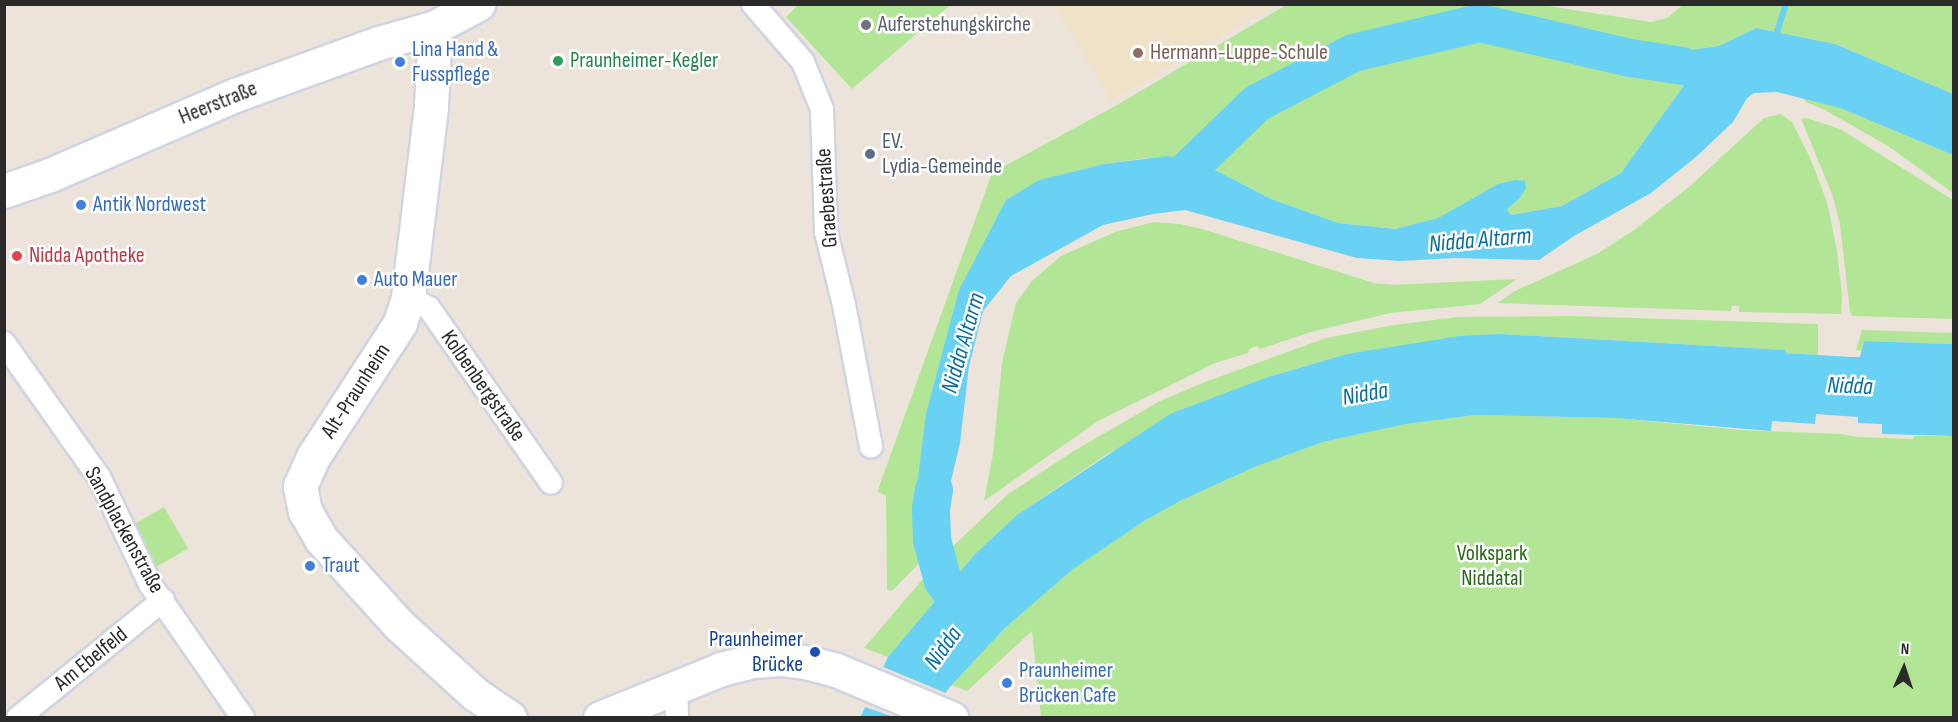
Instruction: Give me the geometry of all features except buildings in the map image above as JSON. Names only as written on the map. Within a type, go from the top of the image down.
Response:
[{"type":"main road","points":[[435,27],[478,4]]},
{"type":"main road","name":"Heerstraße","points":[[4,190],[50,175],[235,95],[379,43],[435,27]]},
{"type":"main road","name":"Alt-Praunheim","points":[[435,27],[431,107],[408,298],[400,323],[313,457],[300,486],[305,511],[321,539],[399,625],[475,694],[510,717]]},
{"type":"main road","points":[[600,717],[676,702],[736,664],[772,660],[810,663],[855,678],[951,717]]},
{"type":"street","name":"Graebestraße","points":[[753,4],[803,62],[822,110],[826,232],[844,305],[871,446]]},
{"type":"street","name":"Kolbenbergstraße","points":[[408,298],[429,308],[551,483]]},
{"type":"street","name":"Sandplackenstraße","points":[[4,343],[99,477],[150,584],[243,717]]},
{"type":"street","name":"Am Ebelfeld","points":[[18,717],[163,600]]},
{"type":"shaded area","name":"Hermann-Luppe-Schule","points":[[1054,5],[1275,5],[1111,101]]},
{"type":"green space","points":[[799,4],[950,5],[852,89],[786,17]]},
{"type":"green space","points":[[1286,5],[1542,5],[1651,22],[1667,18],[1683,5],[1953,5],[1953,94],[1835,44],[1756,28],[1719,46],[1632,58],[1685,84],[1621,173],[1562,206],[1511,215],[1507,209],[1519,199],[1498,184],[1438,218],[1395,229],[1338,223],[1271,199],[1217,171],[1147,158],[1104,164],[1039,180],[1006,200],[917,486],[918,539],[937,545],[895,588],[891,591],[887,590],[886,496],[878,492],[879,487],[992,173],[1117,105]]},
{"type":"green space","points":[[1802,97],[1840,108],[1953,155],[1953,193],[1888,146],[1825,110],[1806,102]]},
{"type":"green space","points":[[1781,114],[1792,122],[1811,160],[1827,202],[1837,251],[1842,294],[1841,314],[1739,312],[1739,306],[1732,306],[1731,311],[1498,303],[1513,292],[1597,254],[1634,230],[1689,187],[1764,118]]},
{"type":"green space","points":[[1807,118],[1840,129],[1953,200],[1953,319],[1853,316],[1850,312],[1840,224],[1832,194],[1801,119]]},
{"type":"green space","points":[[1154,222],[1202,229],[1374,283],[1393,285],[1517,279],[1480,304],[1390,313],[1311,332],[1260,349],[1257,346],[1249,349],[1248,353],[1215,363],[1098,421],[984,501],[993,454],[1002,363],[1016,303],[1032,281],[1061,256],[1115,232]]},
{"type":"green space","points":[[1573,316],[1818,324],[1818,355],[1786,353],[1785,350],[1500,334],[1347,354],[1268,377],[1107,454],[1017,515],[975,554],[954,579],[950,549],[1007,495],[1072,452],[1160,401],[1326,338],[1394,325],[1457,317]]},
{"type":"green space","points":[[1862,330],[1953,333],[1953,344],[1864,341],[1861,351],[1856,350]]},
{"type":"green space","name":"Volkspark Niddatal","points":[[1475,415],[1616,418],[1741,430],[1840,434],[1858,437],[1913,439],[1914,436],[1953,436],[1953,717],[1041,717],[1032,631],[967,691],[952,685],[1004,629],[1072,570],[1144,521],[1182,500],[1257,466],[1323,442],[1406,424]]},
{"type":"green space","points":[[164,507],[188,549],[152,569],[128,528]]},
{"type":"green space","points":[[934,566],[943,594],[888,657],[864,648]]},
{"type":"water","points":[[1756,28],[1835,44],[1953,94],[1953,155],[1840,108],[1777,92],[1754,93],[1747,98],[1733,122],[1697,156],[1651,193],[1574,236],[1539,260],[1454,258],[1400,261],[1357,258],[1185,210],[1153,214],[1103,225],[1011,276],[983,311],[969,366],[960,443],[946,502],[932,540],[918,537],[917,486],[926,414],[959,290],[1006,200],[1039,180],[1104,164],[1168,156],[1217,171],[1271,199],[1338,223],[1395,229],[1438,218],[1498,184],[1515,180],[1525,181],[1526,188],[1519,199],[1507,209],[1511,215],[1562,206],[1621,173],[1685,84],[1631,58],[1719,46]]},
{"type":"water","name":"Nidda","points":[[1500,334],[1785,350],[1786,353],[1851,357],[1860,357],[1864,341],[1953,344],[1953,436],[1882,434],[1882,424],[1858,423],[1858,417],[1816,414],[1815,424],[1772,421],[1771,431],[1616,418],[1475,415],[1406,424],[1323,442],[1257,466],[1182,500],[1144,521],[1072,570],[1004,629],[949,688],[928,717],[860,718],[888,657],[975,554],[1017,515],[1170,414],[1268,377],[1347,354],[1460,336]]},
{"type":"pier","name":"Praunheimer Brücke","points":[[881,666],[948,694],[931,718],[894,717],[862,706]]},
{"type":"waterway","points":[[1775,38],[1786,4]]},
{"type":"waterway","name":"Nidda Altarm","points":[[1152,191],[1169,188],[1257,103],[1353,53],[1480,23],[1631,58],[1682,66]]},
{"type":"waterway","name":"Nidda Altarm","points":[[934,490],[931,510],[932,540],[943,581],[968,614]]},
{"type":"place","name":"Auferstehungskirche","points":[[866,25]]},
{"type":"place","name":"Hermann-Luppe-Schule","points":[[1138,53]]},
{"type":"place","name":"Praunheimer-Kegler","points":[[558,61]]},
{"type":"place","name":"Lina Hand & Fusspflege","points":[[400,62]]},
{"type":"place","name":"EV. Lydia-Gemeinde","points":[[870,154]]},
{"type":"place","name":"Antik Nordwest","points":[[81,205]]},
{"type":"place","name":"Nidda Apotheke","points":[[17,256]]},
{"type":"place","name":"Auto Mauer","points":[[362,280]]},
{"type":"place","name":"Traut","points":[[310,566]]},
{"type":"place","name":"Praunheimer Brücke","points":[[815,652]]},
{"type":"place","name":"Praunheimer Brücken Cafe","points":[[1007,683]]}]
